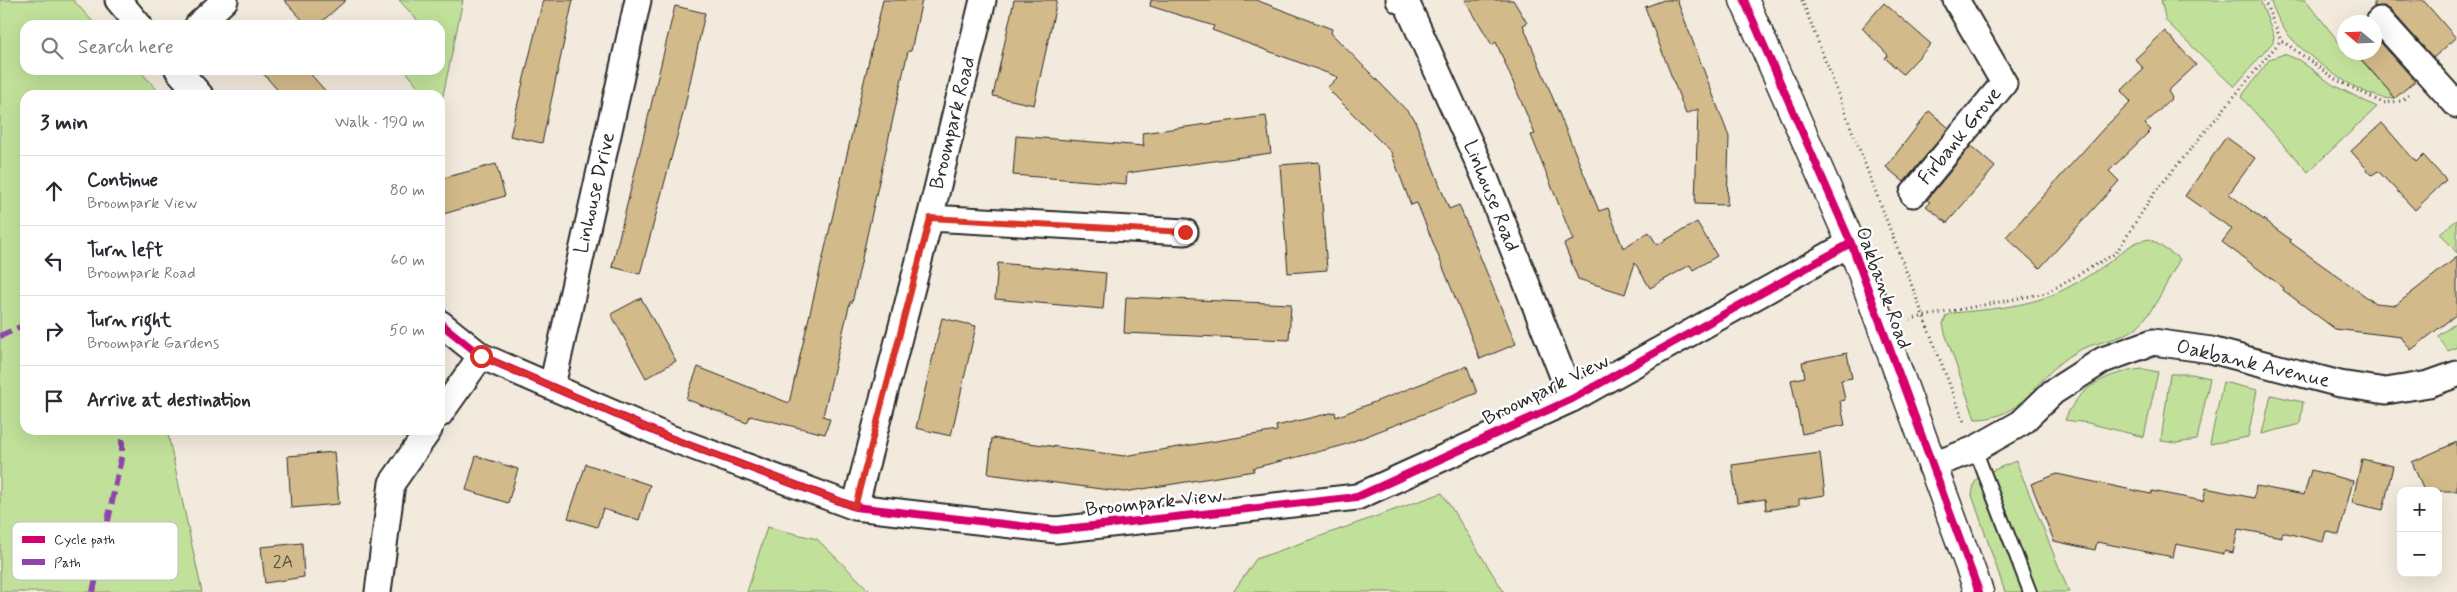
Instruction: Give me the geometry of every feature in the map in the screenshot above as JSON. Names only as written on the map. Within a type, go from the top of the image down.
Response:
[{"type":"street","points":[[118,0],[135,20]]},
{"type":"street","points":[[203,20],[225,0]]},
{"type":"street","name":"Linhouse Drive","points":[[552,386],[638,0]]},
{"type":"street","name":"Broompark Road","points":[[855,507],[930,218],[983,0]]},
{"type":"street","name":"Linhouse Road","points":[[1399,0],[1407,4],[1484,175],[1572,399]]},
{"type":"street","name":"Oakbank Road","points":[[1744,0],[1851,243],[1931,466],[1979,592]]},
{"type":"street","name":"Firbank Grove","points":[[1913,194],[2004,83],[1956,0]]},
{"type":"street","points":[[2382,22],[2457,105]]},
{"type":"street","points":[[182,75],[196,90]]},
{"type":"street","points":[[930,218],[1185,232]]},
{"type":"street","name":"Broompark View","points":[[445,327],[481,356],[670,438],[855,507],[1056,530],[1357,497],[1572,399],[1851,243]]},
{"type":"street","name":"Oakbank Avenue","points":[[1931,466],[1975,449],[2021,423],[2053,392],[2103,360],[2153,342],[2211,350],[2340,384],[2386,390],[2430,384],[2457,374]]},
{"type":"street","points":[[445,407],[481,356]]},
{"type":"street","points":[[378,592],[392,483],[426,435]]},
{"type":"lane","points":[[1975,449],[2030,592]]},
{"type":"path","points":[[1802,0],[1975,449]]},
{"type":"path","points":[[2264,0],[2281,40],[2335,79],[2383,104],[2401,102],[2431,76]]},
{"type":"path","points":[[1880,324],[2046,294],[2116,253],[2155,192],[2281,40]]},
{"type":"green space","points":[[0,0],[73,0],[91,20],[20,20],[20,75],[144,75],[157,90],[20,90],[20,435],[168,435],[202,592],[0,592]]},
{"type":"green space","points":[[399,0],[463,0],[444,90],[421,90],[409,75],[445,75],[445,20],[417,20]]},
{"type":"green space","points":[[2161,0],[2260,0],[2274,36],[2273,42],[2234,87],[2166,21]]},
{"type":"green space","points":[[2270,0],[2306,0],[2337,40],[2337,60],[2361,60],[2395,98],[2384,98],[2370,94],[2326,68],[2293,40],[2280,21]]},
{"type":"green space","points":[[2284,54],[2299,60],[2333,85],[2377,107],[2308,172],[2241,97],[2270,59]]},
{"type":"green space","points":[[2457,220],[2457,253],[2440,233]]},
{"type":"green space","points":[[2150,239],[2180,259],[2156,303],[2144,320],[2137,327],[2122,336],[2089,346],[2074,353],[2050,372],[2018,404],[2006,412],[1992,417],[1975,419],[1945,333],[1943,324],[1946,316],[1953,313],[2010,306],[2052,295],[2108,263],[2132,245]]},
{"type":"green space","points":[[2457,322],[2457,347],[2448,351],[2438,336]]},
{"type":"green space","points":[[2143,369],[2158,372],[2144,437],[2088,423],[2065,420],[2070,408],[2077,399],[2096,383],[2118,374]]},
{"type":"green space","points":[[2170,374],[2192,374],[2210,378],[2197,440],[2176,443],[2161,441]]},
{"type":"green space","points":[[2223,382],[2257,390],[2248,437],[2210,444]]},
{"type":"green space","points":[[2271,395],[2303,402],[2300,424],[2262,434]]},
{"type":"green space","points":[[2016,461],[2069,592],[2005,592],[1972,495],[1974,484],[1979,476]]},
{"type":"green space","points":[[1442,493],[1504,592],[1233,592],[1256,559]]},
{"type":"green space","points":[[767,527],[817,539],[871,592],[747,592]]},
{"type":"building","points":[[284,0],[346,0],[324,20],[302,20]]},
{"type":"building","points":[[543,0],[573,0],[542,143],[510,136]]},
{"type":"building","points":[[883,0],[922,0],[911,51],[908,51],[852,303],[850,302],[823,416],[830,419],[825,434],[750,416],[747,423],[686,399],[698,367],[789,403]]},
{"type":"building","points":[[1014,0],[1057,0],[1034,105],[993,96]]},
{"type":"building","points":[[1151,0],[1256,0],[1332,29],[1331,33],[1414,118],[1449,209],[1459,205],[1516,344],[1480,359],[1417,203],[1411,205],[1391,152],[1327,88],[1338,77],[1212,30],[1214,26],[1150,6]]},
{"type":"building","points":[[1465,0],[1513,0],[1527,23],[1523,25],[1599,211],[1608,208],[1623,248],[1649,232],[1657,245],[1697,222],[1717,256],[1693,270],[1690,265],[1650,288],[1635,263],[1625,294],[1578,279],[1564,244],[1573,240],[1531,135],[1535,134],[1496,42],[1492,45]]},
{"type":"building","points":[[1664,0],[1677,0],[1729,137],[1727,205],[1695,204],[1698,109],[1686,114],[1645,7]]},
{"type":"building","points":[[2374,0],[2423,0],[2456,38],[2433,58],[2391,10],[2384,6],[2374,7]]},
{"type":"building","points":[[1884,3],[1931,44],[1903,74],[1885,58],[1888,55],[1862,28]]},
{"type":"building","points":[[675,6],[705,13],[684,110],[640,274],[612,267]]},
{"type":"building","points":[[2165,31],[2196,65],[2168,91],[2172,98],[2145,124],[2151,130],[2109,171],[2119,181],[2040,268],[2006,237],[2104,128],[2131,102],[2121,91],[2144,69],[2135,59]]},
{"type":"building","points":[[2382,44],[2415,81],[2395,98],[2362,60],[2382,60]]},
{"type":"building","points":[[264,75],[311,75],[325,90],[278,90]]},
{"type":"building","points":[[1929,111],[1949,128],[1904,182],[1886,167]]},
{"type":"building","points":[[1266,116],[1271,153],[1127,173],[1126,184],[1013,175],[1016,136],[1144,146],[1142,133]]},
{"type":"building","points":[[2382,123],[2416,162],[2423,155],[2446,180],[2415,210],[2378,171],[2372,175],[2351,151]]},
{"type":"building","points":[[2226,137],[2255,158],[2229,194],[2291,240],[2290,242],[2375,303],[2396,305],[2457,257],[2457,314],[2411,350],[2401,337],[2335,329],[2283,290],[2284,288],[2222,242],[2232,229],[2185,196]]},
{"type":"building","points":[[1971,146],[1995,167],[1947,223],[1926,206],[1930,202],[1927,200]]},
{"type":"building","points":[[1319,162],[1327,270],[1288,273],[1280,165]]},
{"type":"building","points":[[496,164],[505,196],[445,214],[445,178]]},
{"type":"building","points":[[998,263],[1106,273],[1103,309],[995,299]]},
{"type":"building","points":[[1126,297],[1291,304],[1289,340],[1124,333]]},
{"type":"building","points":[[641,298],[676,361],[646,378],[611,314]]},
{"type":"building","points":[[942,318],[976,326],[951,436],[916,428]]},
{"type":"building","points":[[1847,353],[1852,378],[1841,380],[1845,400],[1840,401],[1845,425],[1802,434],[1791,380],[1805,377],[1802,362]]},
{"type":"building","points":[[1467,366],[1477,393],[1341,446],[1253,468],[1254,471],[1124,492],[988,474],[992,438],[1124,456],[1277,431],[1276,426],[1335,412],[1336,417]]},
{"type":"building","points":[[2457,442],[2457,491],[2442,491],[2442,487],[2422,487],[2412,462]]},
{"type":"building","points":[[334,452],[339,504],[291,508],[288,456]]},
{"type":"building","points":[[1820,453],[1825,495],[1799,499],[1799,505],[1766,510],[1765,499],[1737,503],[1732,465]]},
{"type":"building","points":[[476,456],[518,469],[508,503],[466,490]]},
{"type":"building","points":[[2362,459],[2393,466],[2383,510],[2352,503]]},
{"type":"building","points":[[586,464],[650,485],[639,520],[603,509],[597,527],[568,518]]},
{"type":"building","points":[[2311,470],[2353,481],[2339,535],[2326,531],[2323,542],[2282,532],[2282,537],[2238,529],[2233,553],[2225,551],[2224,554],[2176,544],[2173,557],[2097,542],[2095,550],[2054,541],[2031,484],[2057,474],[2151,494],[2152,491],[2203,501],[2206,488],[2254,498],[2256,486],[2304,495]]},
{"type":"building","points":[[302,543],[304,577],[265,583],[261,547]]},
{"type":"marked path","points":[[0,336],[20,327]]},
{"type":"marked path","points":[[108,522],[122,454],[122,435]]},
{"type":"marked path","points":[[93,592],[96,580]]},
{"type":"cycle path","points":[[1744,0],[1851,243],[1979,592]]},
{"type":"cycle path","points":[[445,327],[481,356],[670,438],[855,507],[1056,530],[1357,497],[1572,399],[1851,243]]},
{"type":"route","points":[[481,356],[670,438],[855,507],[930,218],[1185,232]]}]
